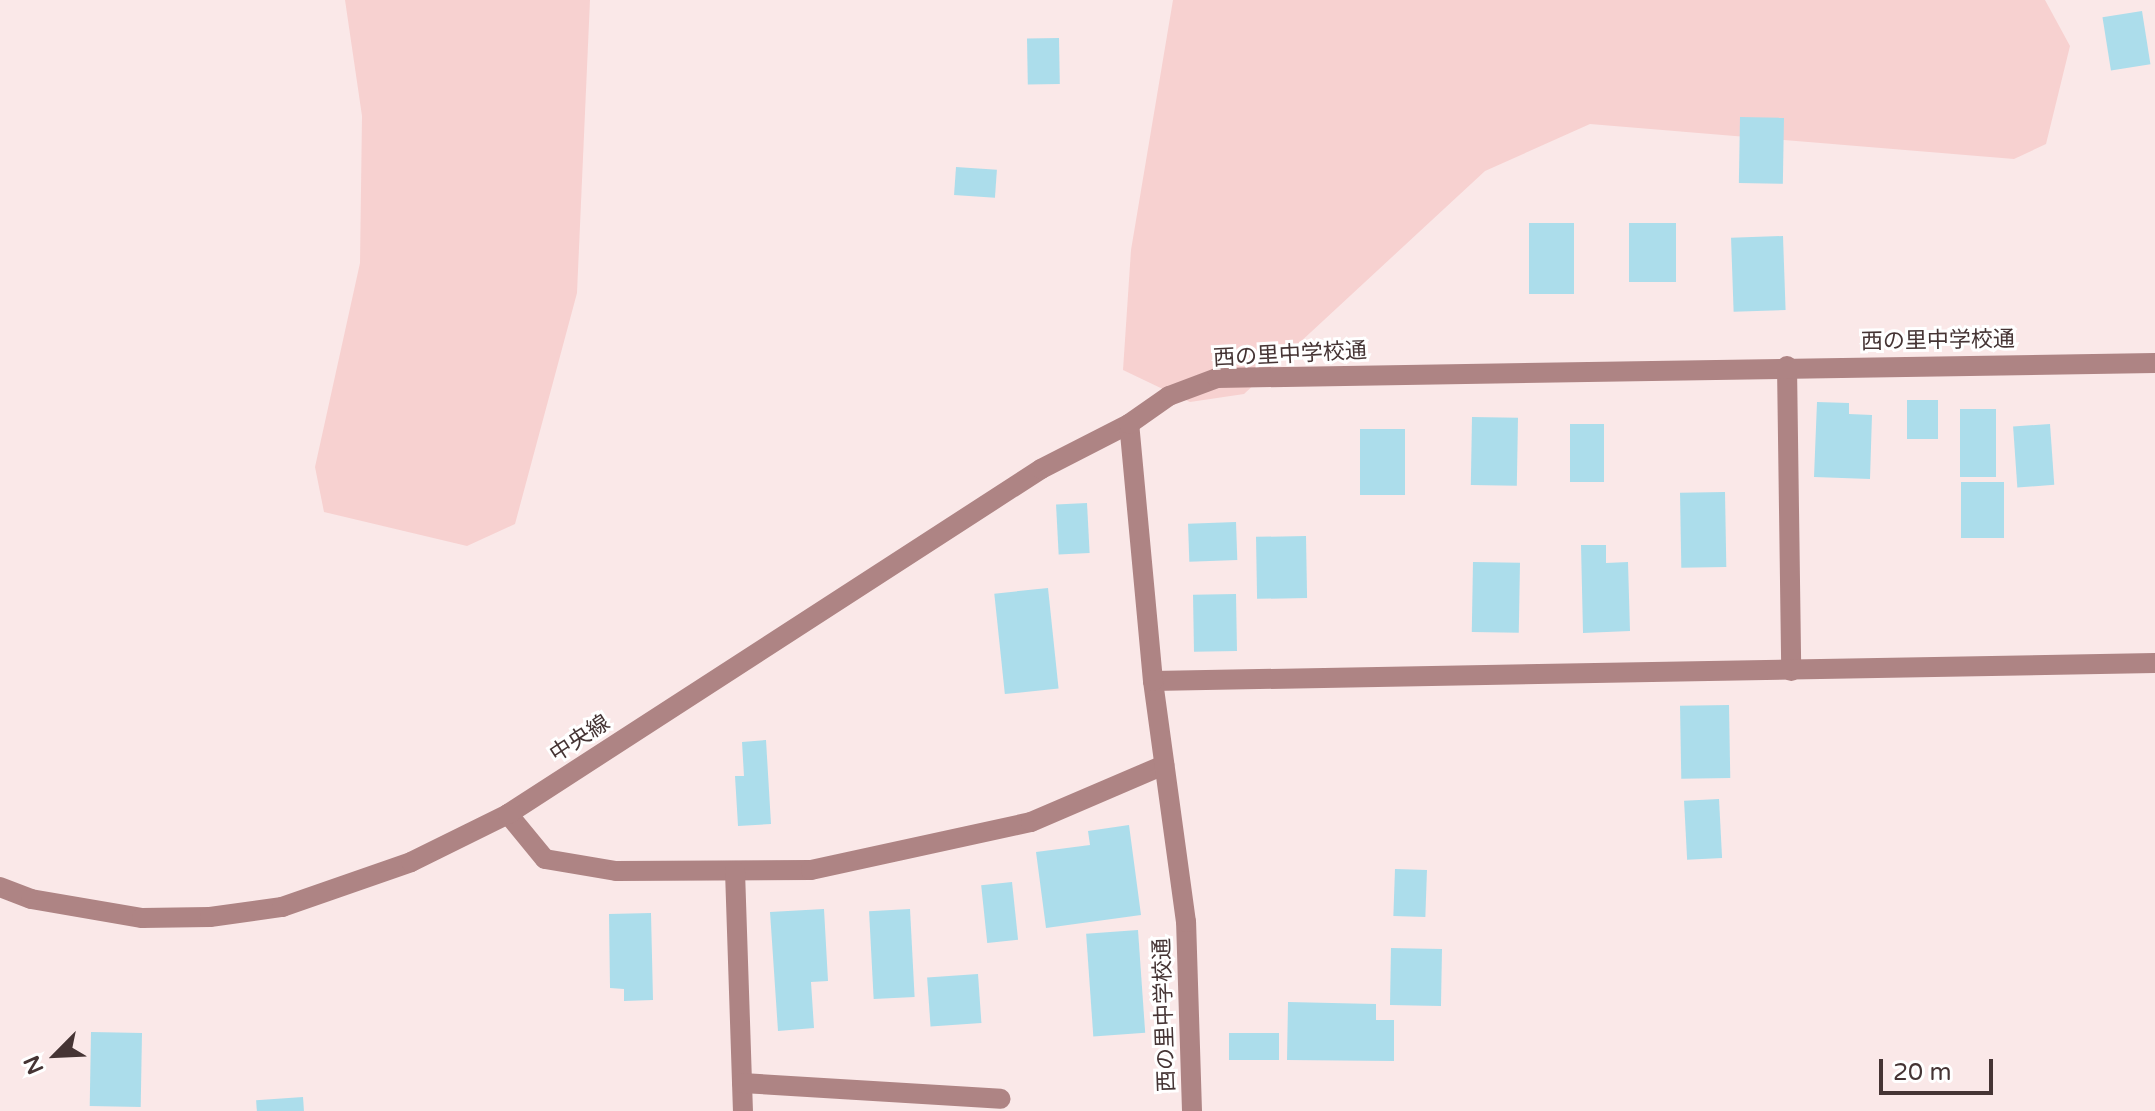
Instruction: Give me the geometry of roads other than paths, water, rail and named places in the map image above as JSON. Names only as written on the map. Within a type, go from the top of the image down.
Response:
[{"type":"street","name":"西の里中学校通","points":[[1192,1111],[1186,922],[1153,681],[1129,424],[1169,396],[1217,378],[1787,366],[2155,363]]},
{"type":"street","points":[[1787,366],[1791,671]]},
{"type":"street","name":"中央線","points":[[0,887],[31,899],[142,918],[210,917],[282,907],[411,862],[508,814],[1041,469],[1129,424]]},
{"type":"street","points":[[1153,681],[2155,663]]},
{"type":"street","points":[[508,814],[545,859],[616,871],[811,870],[1031,822],[1164,765]]},
{"type":"street","points":[[735,871],[743,1111]]},
{"type":"street","points":[[742,1083],[1001,1099]]}]
